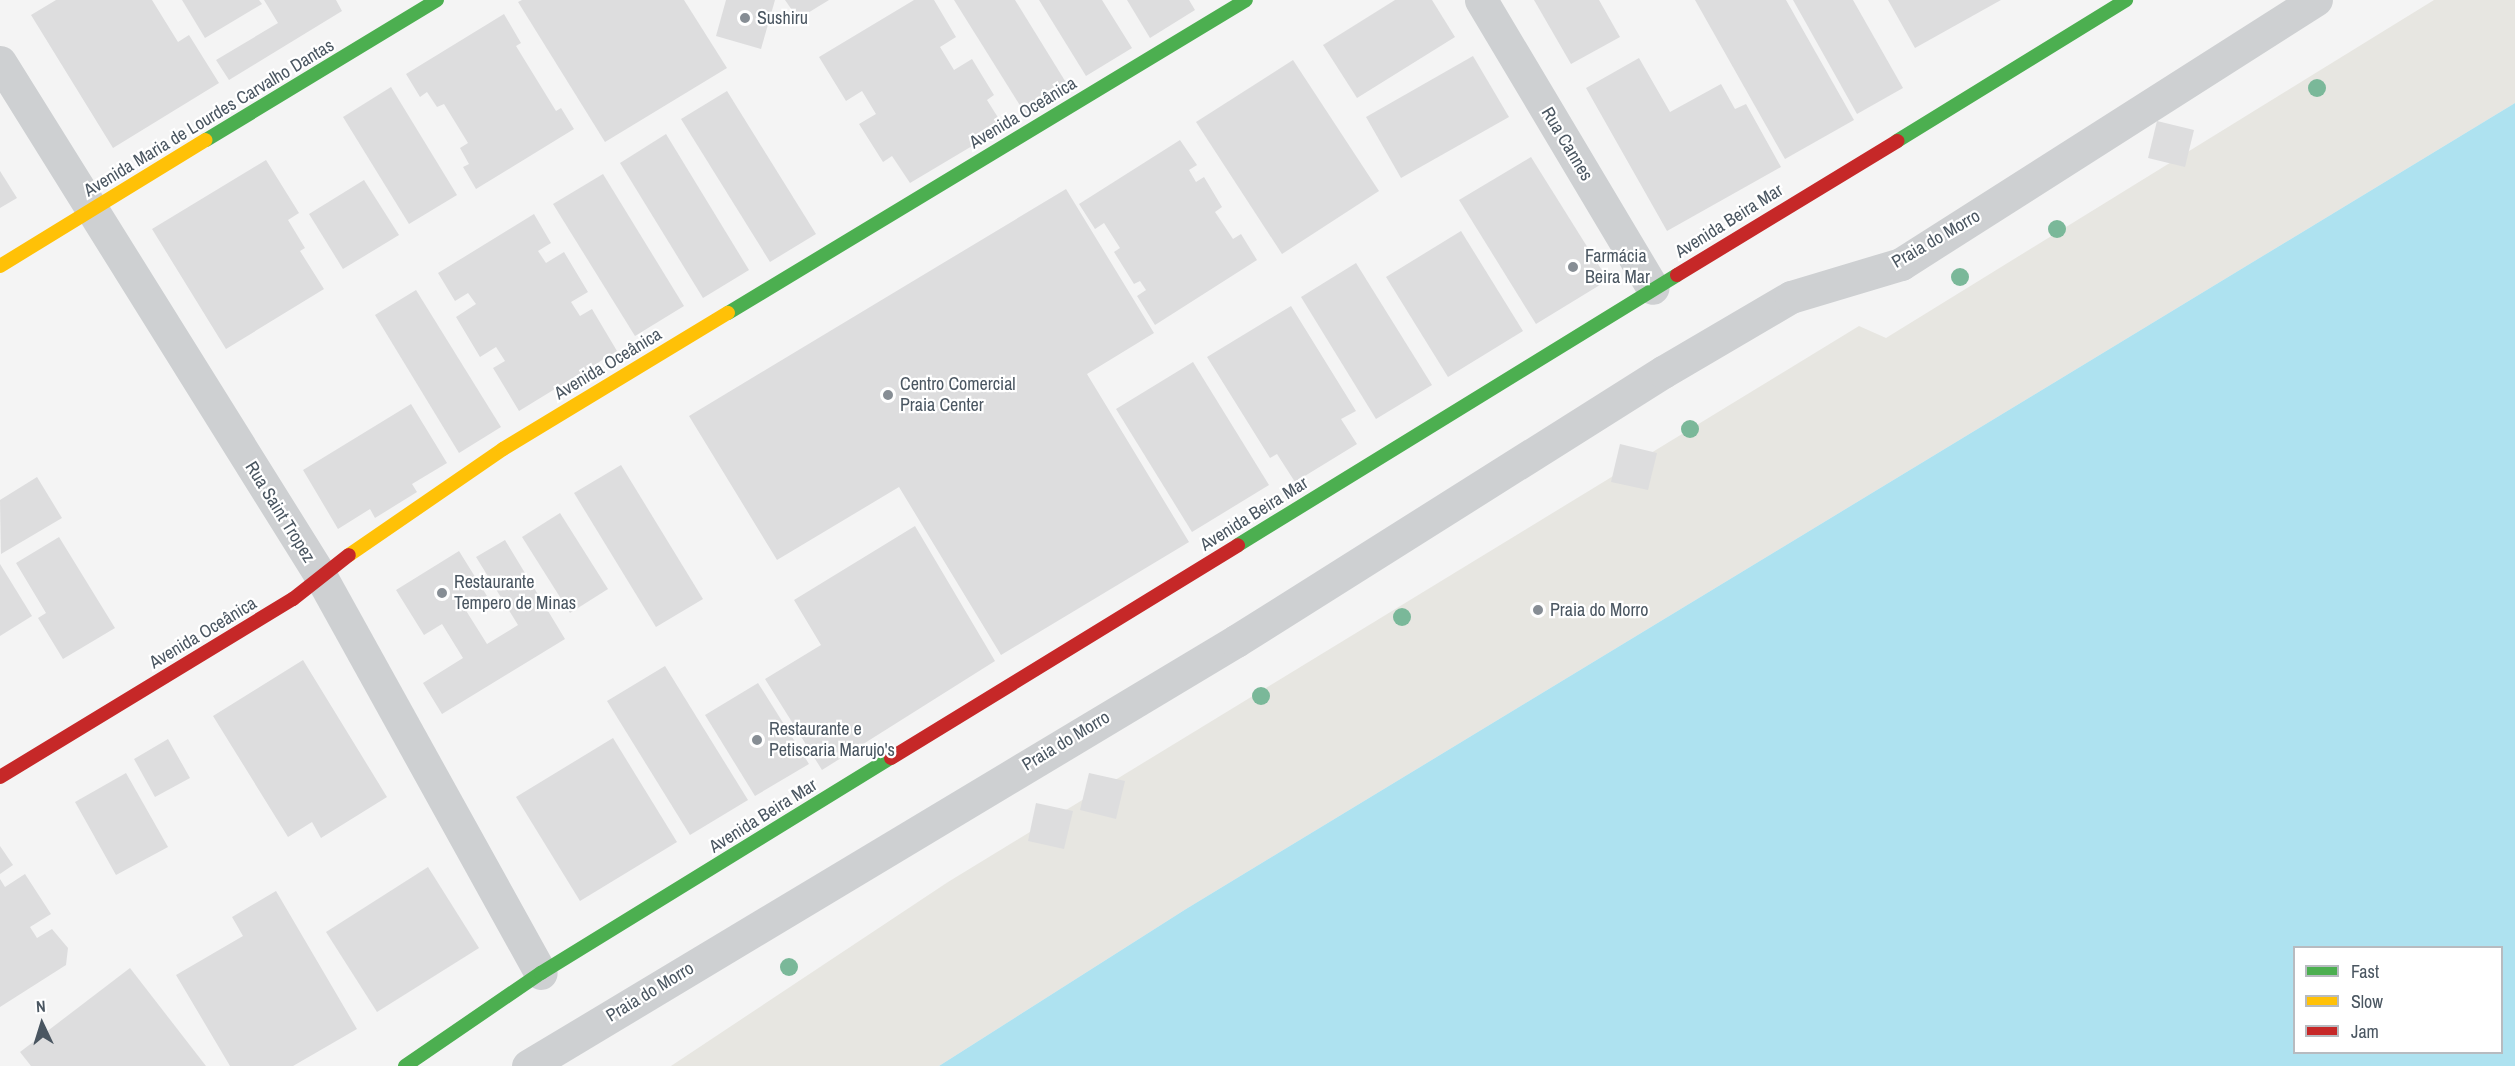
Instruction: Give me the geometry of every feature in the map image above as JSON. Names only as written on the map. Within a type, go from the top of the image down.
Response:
[{"type":"street","name":"Avenida Maria de Lourdes Carvalho Dantas","points":[[0,266],[437,0]]},
{"type":"street","name":"Avenida Oceânica","points":[[0,777],[292,599],[320,575],[503,449],[1246,0]]},
{"type":"street","name":"Rua Cannes","points":[[1481,0],[1653,288]]},
{"type":"street","name":"Avenida Beira Mar","points":[[405,1066],[541,973],[1653,288],[2126,0]]},
{"type":"street","name":"Praia do Morro","points":[[528,1066],[1236,641],[1663,372],[1791,297],[1901,264],[2316,0]]},
{"type":"street","name":"Rua Saint Tropez","points":[[0,62],[320,575],[541,973]]},
{"type":"sand","name":"Praia do Morro","points":[[2434,0],[2515,0],[2515,103],[1186,909],[939,1066],[671,1066],[948,882],[1859,326],[1886,338]]},
{"type":"water","points":[[2515,103],[2515,1066],[939,1066],[1186,909]]},
{"type":"building","points":[[56,0],[152,0],[178,42],[189,35],[219,83],[113,148],[31,15]]},
{"type":"building","points":[[182,0],[259,0],[262,4],[205,38]]},
{"type":"building","points":[[264,0],[336,0],[342,11],[229,80],[216,60],[278,23]]},
{"type":"building","points":[[522,0],[684,0],[727,68],[605,142],[518,2]]},
{"type":"building","name":"Sushiru","points":[[726,0],[775,0],[761,49],[716,36]]},
{"type":"building","points":[[785,0],[829,0],[798,19]]},
{"type":"building","points":[[914,0],[934,0],[956,37],[940,47],[954,70],[972,59],[994,95],[987,100],[1004,127],[910,183],[892,156],[883,162],[859,124],[876,114],[862,91],[846,101],[819,57]]},
{"type":"building","points":[[954,0],[1015,0],[1070,89],[1026,115]]},
{"type":"building","points":[[1039,0],[1102,0],[1132,48],[1086,76]]},
{"type":"building","points":[[1127,0],[1189,0],[1195,10],[1150,38]]},
{"type":"building","points":[[1395,0],[1432,0],[1455,37],[1357,98],[1323,45]]},
{"type":"building","points":[[1534,0],[1599,0],[1620,37],[1571,64]]},
{"type":"building","points":[[1695,0],[1786,0],[1854,120],[1785,159]]},
{"type":"building","points":[[1793,0],[1853,0],[1903,88],[1857,114]]},
{"type":"building","points":[[1888,0],[2001,0],[1915,48]]},
{"type":"building","points":[[504,14],[521,43],[516,46],[556,111],[561,108],[574,129],[476,189],[463,167],[469,164],[460,148],[468,143],[444,104],[437,107],[427,92],[420,97],[406,74]]},
{"type":"building","points":[[1473,56],[1509,117],[1401,178],[1366,117]]},
{"type":"building","points":[[1639,58],[1670,112],[1721,84],[1735,109],[1746,104],[1781,167],[1667,231],[1586,88]]},
{"type":"building","points":[[1293,60],[1379,191],[1282,254],[1196,122]]},
{"type":"building","points":[[391,87],[457,195],[409,224],[343,117]]},
{"type":"building","points":[[727,91],[816,234],[770,262],[681,119]]},
{"type":"building","points":[[2157,121],[2194,130],[2185,167],[2148,158]]},
{"type":"building","points":[[666,134],[749,270],[703,298],[620,163]]},
{"type":"building","points":[[1180,140],[1197,165],[1189,170],[1196,182],[1204,177],[1222,207],[1215,212],[1233,239],[1241,234],[1257,260],[1155,325],[1137,296],[1146,290],[1140,281],[1134,284],[1114,252],[1120,248],[1104,223],[1095,229],[1079,204]]},
{"type":"building","points":[[1531,157],[1608,280],[1536,324],[1459,200]]},
{"type":"building","points":[[266,160],[299,213],[288,220],[305,248],[300,251],[324,289],[226,349],[152,229]]},
{"type":"building","points":[[0,171],[17,198],[0,208]]},
{"type":"building","points":[[603,174],[684,306],[635,336],[553,204]]},
{"type":"building","points":[[364,180],[399,235],[343,269],[309,214]]},
{"type":"building","name":"Centro Comercial Praia Center","points":[[1066,189],[1154,333],[1087,374],[1189,542],[1001,655],[899,487],[777,560],[689,416]]},
{"type":"building","points":[[534,214],[551,243],[538,251],[546,263],[564,252],[588,292],[571,302],[580,316],[592,309],[617,351],[519,411],[493,368],[505,361],[496,347],[480,357],[456,317],[476,304],[468,293],[455,301],[438,273]]},
{"type":"building","points":[[1461,231],[1523,331],[1448,377],[1386,277]]},
{"type":"building","points":[[1356,263],[1432,385],[1376,419],[1301,297]]},
{"type":"building","points":[[416,290],[501,427],[459,453],[375,315]]},
{"type":"building","points":[[1291,306],[1356,411],[1341,419],[1357,444],[1295,482],[1277,454],[1270,458],[1207,357]]},
{"type":"building","points":[[1193,362],[1269,485],[1192,532],[1116,409]]},
{"type":"building","points":[[411,404],[447,463],[412,484],[417,492],[375,518],[370,509],[338,529],[303,470]]},
{"type":"building","points":[[1620,444],[1657,453],[1648,490],[1611,482]]},
{"type":"building","points":[[621,465],[703,599],[656,627],[574,493]]},
{"type":"building","points":[[37,477],[62,518],[1,554],[0,500]]},
{"type":"building","points":[[560,513],[608,589],[570,613],[522,537]]},
{"type":"building","points":[[915,526],[995,661],[822,770],[765,679],[821,645],[794,600]]},
{"type":"building","points":[[59,537],[115,628],[63,659],[38,618],[46,613],[16,563]]},
{"type":"building","points":[[505,540],[565,639],[442,714],[423,683],[463,658],[442,624],[424,635],[396,590],[459,551],[487,596],[465,609],[487,644],[518,625],[476,557]]},
{"type":"building","points":[[0,564],[32,616],[0,636]]},
{"type":"building","points":[[303,660],[387,797],[321,838],[312,822],[288,837],[213,716]]},
{"type":"building","points":[[665,666],[748,800],[690,835],[607,701]]},
{"type":"building","name":"Restaurante e Petiscaria Marujo's","points":[[758,683],[809,764],[755,796],[705,715]]},
{"type":"building","points":[[613,738],[677,842],[580,901],[516,797]]},
{"type":"building","points":[[168,739],[190,778],[155,797],[134,759]]},
{"type":"building","points":[[126,773],[168,847],[116,875],[75,802]]},
{"type":"building","points":[[1089,773],[1125,781],[1116,819],[1080,810]]},
{"type":"building","points":[[1036,803],[1073,811],[1064,849],[1028,841]]},
{"type":"building","points":[[0,846],[13,865],[0,874]]},
{"type":"building","points":[[428,867],[479,948],[377,1012],[326,932]]},
{"type":"building","points":[[25,874],[51,914],[30,927],[37,938],[52,929],[68,948],[66,965],[0,1007],[0,879],[5,887]]},
{"type":"building","points":[[276,891],[357,1029],[293,1066],[230,1066],[176,975],[243,936],[232,917]]},
{"type":"building","points":[[130,968],[206,1066],[31,1066],[20,1052]]},
{"type":"traffic: fast","points":[[206,140],[437,0]]},
{"type":"traffic: fast","points":[[728,313],[1246,0]]},
{"type":"traffic: fast","points":[[1897,141],[2126,0]]},
{"type":"traffic: fast","points":[[1238,545],[1677,275]]},
{"type":"traffic: fast","points":[[405,1066],[541,973],[891,758]]},
{"type":"traffic: slow","points":[[0,266],[206,140]]},
{"type":"traffic: slow","points":[[349,555],[503,449],[728,313]]},
{"type":"traffic: jam","points":[[1677,275],[1897,141]]},
{"type":"traffic: jam","points":[[891,758],[1238,545]]},
{"type":"traffic: jam","points":[[0,777],[293,599],[349,555]]},
{"type":"place","name":"Sushiru","points":[[745,18]]},
{"type":"place","name":"Farmácia Beira Mar","points":[[1573,267]]},
{"type":"place","name":"Centro Comercial Praia Center","points":[[888,395]]},
{"type":"place","name":"Restaurante Tempero de Minas","points":[[442,593]]},
{"type":"place","name":"Praia do Morro","points":[[1538,610]]},
{"type":"place","name":"Restaurante e Petiscaria Marujo's","points":[[757,740]]}]
